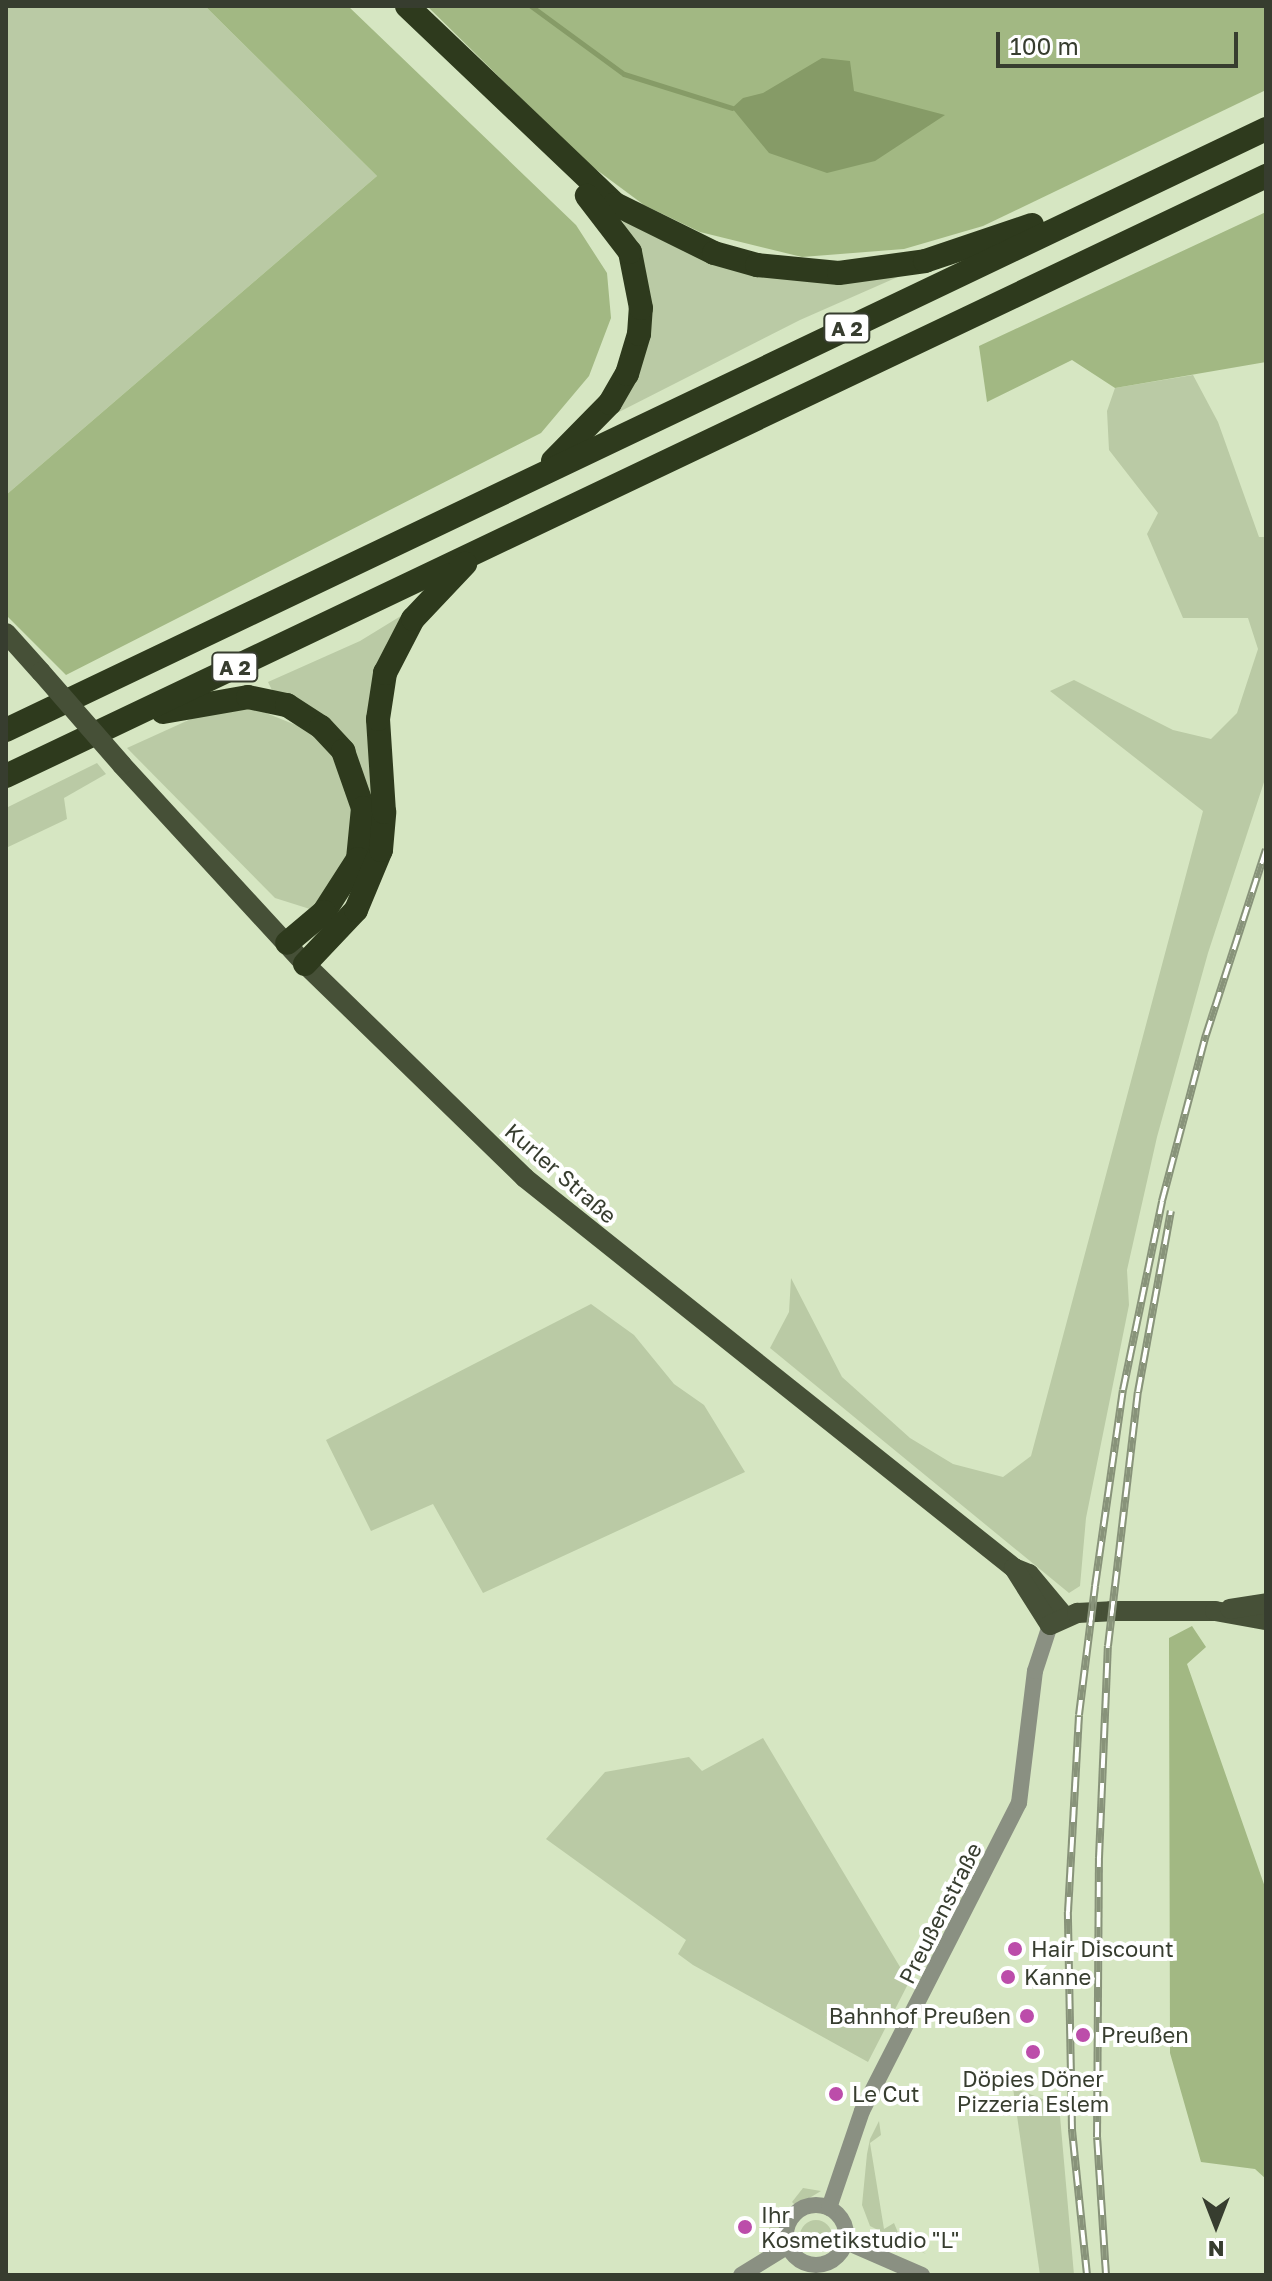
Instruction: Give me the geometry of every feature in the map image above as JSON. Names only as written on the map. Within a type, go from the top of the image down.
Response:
[{"type":"highway","points":[[394,6],[596,204],[630,252],[641,308],[627,374],[601,413],[536,477]]},
{"type":"highway","points":[[407,6],[615,204],[677,239],[757,265],[839,273],[925,261],[1158,179]]},
{"type":"highway","name":"A 2","points":[[6,730],[1266,129]]},
{"type":"highway","name":"A 2","points":[[6,776],[1266,176]]},
{"type":"highway","points":[[305,964],[356,910],[381,850],[384,812],[378,719],[385,673],[413,619],[479,551]]},
{"type":"highway","points":[[125,719],[248,697],[287,705],[321,727],[343,751],[363,808],[358,859],[324,912],[287,943]]},
{"type":"main road","name":"Kurler Straße","points":[[6,633],[122,765],[305,964],[525,1178],[1014,1568],[1029,1574],[1057,1621]]},
{"type":"main road","points":[[1057,1621],[1215,1611],[1266,1615]]},
{"type":"street","name":"Preußenstraße","points":[[829,2208],[862,2111],[1019,1803],[1035,1671],[1057,1621]]},
{"type":"street","points":[[809,2206],[829,2208],[842,2219],[846,2242],[836,2258],[819,2265],[801,2261],[788,2246],[792,2217],[809,2206]]},
{"type":"street","points":[[846,2242],[922,2275]]},
{"type":"street","points":[[741,2275],[788,2246]]},
{"type":"shaded area","points":[[6,6],[205,6],[377,176],[6,495]]},
{"type":"shaded area","points":[[205,6],[348,6],[576,225],[607,273],[611,318],[589,376],[541,433],[66,675],[6,615],[6,495],[377,176]]},
{"type":"shaded area","points":[[427,6],[1266,6],[1266,90],[983,226],[904,249],[802,257],[700,232],[644,205],[586,162]]},
{"type":"shaded area","points":[[822,58],[850,61],[854,91],[945,115],[875,161],[827,173],[769,153],[732,108],[743,98],[763,93]]},
{"type":"shaded area","points":[[1266,212],[1266,362],[1115,388],[1072,360],[987,402],[979,346]]},
{"type":"shaded area","points":[[622,220],[657,238],[900,276],[800,320],[615,414],[627,396],[637,254]]},
{"type":"shaded area","points":[[1193,375],[1218,422],[1259,537],[1266,537],[1266,776],[1208,953],[1157,1137],[1127,1270],[1129,1305],[1086,1518],[1080,1586],[1069,1593],[770,1348],[789,1312],[791,1278],[842,1377],[910,1438],[953,1464],[1003,1477],[1031,1456],[1203,811],[1050,691],[1074,680],[1173,730],[1211,739],[1237,713],[1258,649],[1248,618],[1183,618],[1147,534],[1158,513],[1109,450],[1107,411],[1115,388]]},
{"type":"shaded area","points":[[409,611],[395,630],[378,798],[353,901],[337,914],[352,896],[372,800],[348,745],[273,692],[268,682],[360,641]]},
{"type":"shaded area","points":[[251,707],[306,729],[330,752],[353,805],[348,858],[313,910],[275,898],[127,748],[202,714]]},
{"type":"shaded area","points":[[97,763],[106,774],[64,798],[67,819],[6,848],[6,808]]},
{"type":"shaded area","points":[[591,1304],[634,1335],[674,1384],[704,1405],[745,1472],[483,1593],[433,1504],[371,1531],[326,1440]]},
{"type":"shaded area","points":[[1192,1626],[1206,1647],[1187,1664],[1266,1890],[1266,2179],[1255,2169],[1201,2162],[1170,2053],[1169,1638]]},
{"type":"shaded area","points":[[763,1738],[909,1982],[868,2062],[693,1965],[678,1954],[686,1940],[546,1839],[605,1772],[689,1757],[702,1771]]},
{"type":"shaded area","points":[[1013,2088],[1059,2105],[1074,2275],[1040,2275]]},
{"type":"shaded area","points":[[879,2121],[881,2135],[870,2143],[884,2229],[894,2223],[899,2235],[926,2254],[870,2226],[862,2205],[870,2139]]},
{"type":"shaded area","points":[[803,2188],[821,2191],[796,2206],[792,2202]]},
{"type":"shaded area","points":[[785,2209],[788,2213],[771,2239],[769,2228]]},
{"type":"shaded area","points":[[816,2220],[828,2224],[832,2236],[828,2248],[816,2252],[804,2248],[800,2236],[804,2224]]},
{"type":"waterway","points":[[531,6],[624,74],[732,108]]},
{"type":"railway","points":[[1087,2275],[1072,2129],[1068,1912],[1079,1715],[1095,1586],[1123,1390],[1162,1201],[1206,1035],[1266,849]]},
{"type":"railway","points":[[1106,2275],[1097,2137],[1099,1858],[1108,1646],[1138,1392],[1171,1211]]},
{"type":"place","name":"Hair Discount","points":[[1015,1949]]},
{"type":"place","name":"Kanne","points":[[1008,1977]]},
{"type":"place","name":"Bahnhof Preußen","points":[[1027,2016]]},
{"type":"place","name":"Preußen","points":[[1083,2035]]},
{"type":"place","name":"Döpies Döner Pizzeria Eslem","points":[[1033,2052]]},
{"type":"place","name":"Le Cut","points":[[836,2094]]},
{"type":"place","name":"Ihr Kosmetikstudio \"L\"","points":[[745,2227]]}]
